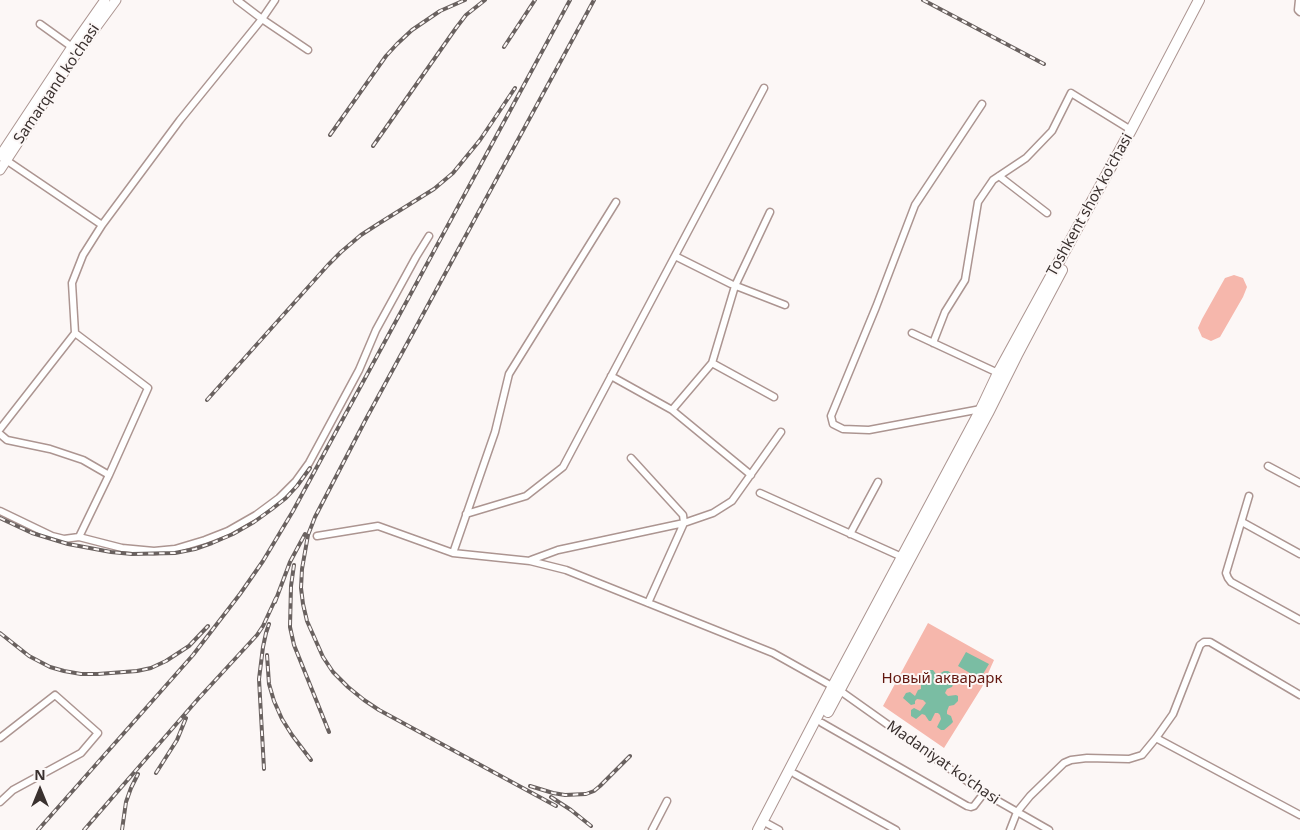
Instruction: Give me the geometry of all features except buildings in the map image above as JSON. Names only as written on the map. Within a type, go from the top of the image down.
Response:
[{"type":"main road","name":"Samarqand ko'chasi","points":[[0,170],[2,158],[72,47],[105,0]]},
{"type":"main road","name":"Samarqand ko'chasi","points":[[2,158],[116,0]]},
{"type":"main road","name":"Toshkent shox ko'chasi","points":[[836,688],[902,557],[981,409],[1002,375],[1199,0]]},
{"type":"main road","name":"Toshkent shox ko'chasi","points":[[1002,375],[1017,355],[1206,0]]},
{"type":"main road","points":[[758,830],[988,413],[1002,375]]},
{"type":"main road","points":[[767,827],[822,723],[836,688]]},
{"type":"street","points":[[237,0],[308,50]]},
{"type":"street","points":[[0,429],[75,333],[72,283],[83,255],[102,225],[180,120],[262,19],[275,0]]},
{"type":"street","points":[[1299,0],[1298,10],[1300,12]]},
{"type":"street","points":[[40,24],[72,47]]},
{"type":"street","points":[[466,514],[526,496],[563,467],[764,88]]},
{"type":"street","points":[[932,343],[946,312],[965,280],[978,202],[993,180],[1026,158],[1052,131],[1071,93],[1131,130]]},
{"type":"street","points":[[981,409],[870,430],[843,429],[833,424],[831,416],[916,205],[982,104]]},
{"type":"street","points":[[2,158],[102,225]]},
{"type":"street","points":[[999,176],[1047,213]]},
{"type":"street","points":[[453,553],[495,432],[509,374],[616,202]]},
{"type":"street","points":[[672,410],[712,363],[735,286],[770,212]]},
{"type":"street","points":[[0,511],[52,536],[64,539],[79,537],[122,548],[154,551],[175,550],[228,532],[256,515],[279,498],[296,481],[309,463],[359,370],[376,330],[429,236]]},
{"type":"street","points":[[674,256],[735,286],[786,305]]},
{"type":"street","points":[[75,333],[148,388],[79,537]]},
{"type":"street","points":[[912,333],[1002,375]]},
{"type":"street","points":[[712,363],[774,397]]},
{"type":"street","points":[[611,376],[672,410],[751,475]]},
{"type":"street","points":[[317,536],[378,526],[453,553],[530,560],[558,550],[684,523],[712,513],[732,501],[781,432]]},
{"type":"street","points":[[0,434],[7,440],[50,449],[83,460],[109,475]]},
{"type":"street","points":[[631,458],[683,515],[684,523],[648,603]]},
{"type":"street","points":[[1268,466],[1300,483]]},
{"type":"street","points":[[850,534],[878,482]]},
{"type":"street","points":[[760,493],[902,557]]},
{"type":"street","points":[[1249,496],[1226,573],[1228,578],[1231,582],[1300,620]]},
{"type":"street","points":[[1242,522],[1300,554]]},
{"type":"street","name":"Madaniyat ko'chasi","points":[[530,560],[566,570],[773,653],[836,688],[984,793],[1049,830]]},
{"type":"street","points":[[1010,830],[1017,812],[1030,796],[1064,763],[1087,758],[1129,759],[1142,754],[1173,714],[1200,645],[1204,642],[1210,642],[1300,695]]},
{"type":"street","points":[[0,738],[56,694],[98,733],[81,753],[14,790],[0,802]]},
{"type":"street","points":[[822,723],[967,806],[974,806],[984,793]]},
{"type":"street","points":[[1156,738],[1300,816]]},
{"type":"street","points":[[795,774],[896,830]]},
{"type":"street","points":[[652,830],[668,801]]},
{"type":"street","points":[[767,827],[778,830]]},
{"type":"green space","points":[[1234,275],[1243,278],[1247,287],[1220,337],[1211,341],[1202,337],[1198,328],[1225,278]]},
{"type":"green space","name":"Новый акварарк","points":[[928,623],[994,660],[982,687],[944,748],[883,706]]},
{"type":"shaded area","points":[[966,652],[989,664],[980,679],[958,666]]},
{"type":"shaded area","points":[[930,670],[933,670],[936,674],[944,671],[951,673],[954,682],[952,687],[947,689],[945,693],[948,696],[958,696],[958,701],[954,705],[949,706],[947,711],[953,722],[944,730],[937,727],[941,719],[938,713],[935,713],[931,721],[922,714],[916,719],[911,716],[911,710],[914,708],[920,711],[926,703],[923,700],[917,699],[915,704],[911,705],[903,698],[906,693],[910,692],[915,696],[918,690],[921,689],[921,678]]},
{"type":"railway","points":[[330,135],[386,56],[397,44],[412,30],[440,11],[465,0]]},
{"type":"railway","points":[[373,146],[456,28],[466,15],[485,0]]},
{"type":"railway","points":[[504,47],[535,0]]},
{"type":"railway","points":[[38,830],[193,655],[263,561],[293,511],[570,0]]},
{"type":"railway","points":[[556,806],[379,710],[348,687],[333,672],[323,657],[307,621],[301,588],[308,535],[315,517],[366,419],[594,0]]},
{"type":"railway","points":[[923,0],[1044,64]]},
{"type":"railway","points":[[207,400],[341,252],[361,235],[434,189],[453,173],[480,140],[515,88]]},
{"type":"railway","points":[[0,518],[32,533],[68,544],[132,554],[175,553],[212,543],[254,522],[286,498],[310,468]]},
{"type":"railway","points":[[275,602],[290,562],[305,534]]},
{"type":"railway","points":[[294,565],[291,586],[290,627],[294,645],[329,732]]},
{"type":"railway","points":[[84,830],[198,699],[257,635],[276,598]]},
{"type":"railway","points":[[264,769],[259,679],[263,647],[269,624]]},
{"type":"railway","points":[[0,633],[29,656],[50,667],[81,674],[98,674],[151,668],[189,646],[208,626]]},
{"type":"railway","points":[[267,655],[269,684],[274,701],[292,735],[311,760]]},
{"type":"railway","points":[[156,773],[177,740],[186,718]]},
{"type":"railway","points":[[530,786],[565,795],[586,794],[600,786],[630,756]]},
{"type":"railway","points":[[122,830],[126,802],[138,774]]},
{"type":"railway","points":[[551,797],[591,826]]}]
